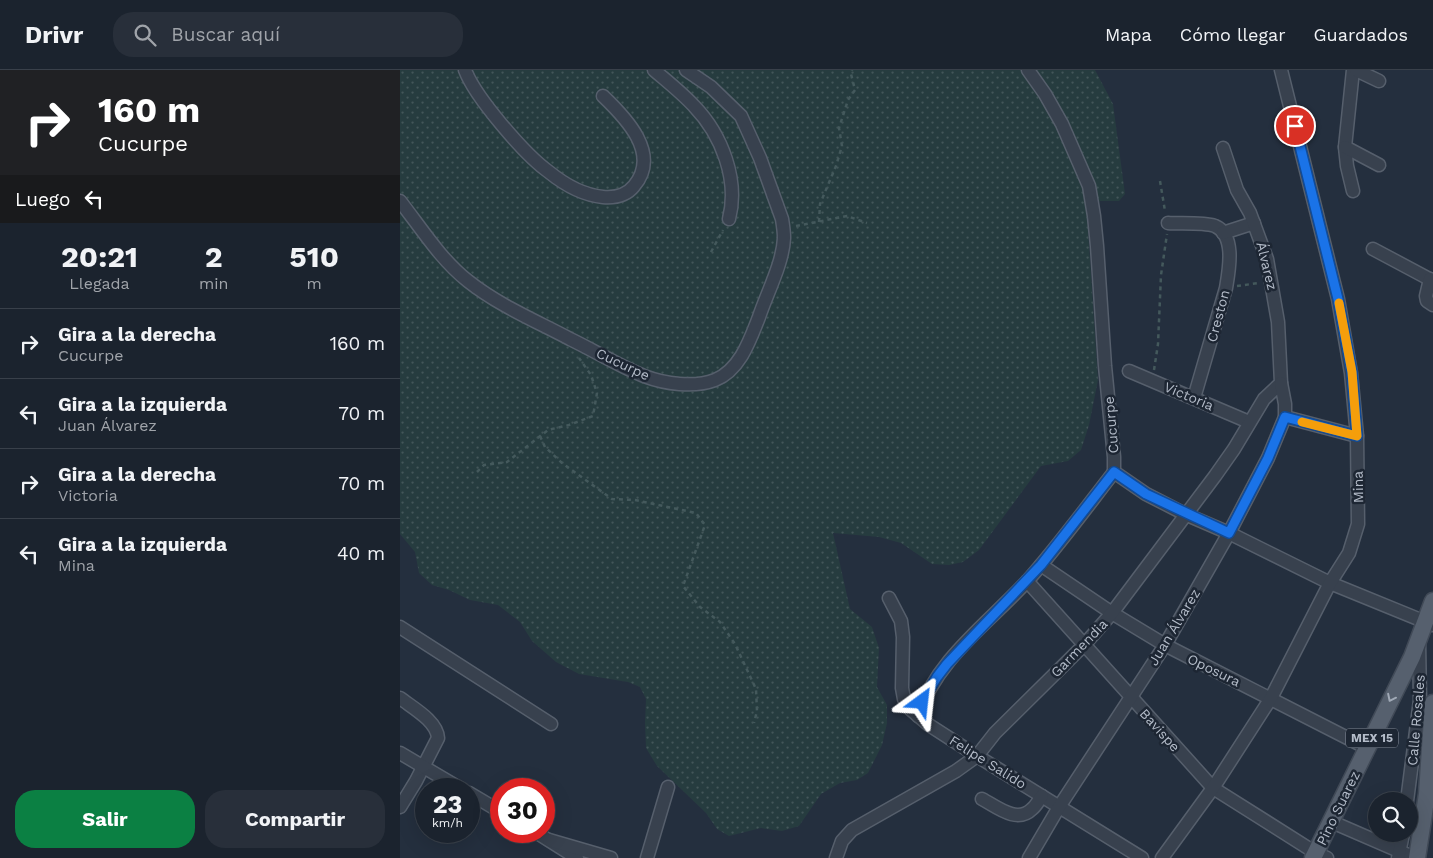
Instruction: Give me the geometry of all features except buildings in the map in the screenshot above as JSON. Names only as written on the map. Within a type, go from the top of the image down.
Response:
[{"type":"main road","name":"MEX 15","points":[[1429,623],[1433,601]]},
{"type":"main road","name":"Pino Suarez","points":[[1318,856],[1367,748],[1413,670],[1419,638],[1429,623]]},
{"type":"main road","name":"Calle Rosales","points":[[1416,858],[1427,794],[1433,703]]},
{"type":"street","points":[[465,70],[475,89],[495,116],[548,172],[583,193],[604,197],[620,196],[630,190],[641,175],[642,152],[640,141],[633,129],[623,115],[603,96]]},
{"type":"street","points":[[654,70],[694,106],[706,120],[717,138],[730,174],[732,206],[729,219]]},
{"type":"street","name":"Cucurpe","points":[[400,201],[435,247],[468,281],[509,307],[645,377],[682,384],[702,384],[716,380],[729,371],[740,359],[749,342],[780,260],[784,239],[783,228],[782,219],[760,158],[741,116],[712,88],[686,70]]},
{"type":"street","name":"Cucurpe","points":[[1028,70],[1045,94],[1062,124],[1089,186],[1100,272],[1105,366],[1114,472],[1146,494],[1185,514],[1229,533],[1330,583],[1429,623]]},
{"type":"street","name":"Mina","points":[[1162,858],[1213,788],[1271,698],[1330,583],[1349,553],[1358,524],[1357,436],[1352,372],[1338,299],[1281,70]]},
{"type":"street","points":[[1353,190],[1347,166],[1345,147],[1355,70],[1379,81]]},
{"type":"street","points":[[1345,147],[1379,165]]},
{"type":"street","name":"Álvarez","points":[[1223,148],[1237,190],[1254,223],[1272,282],[1278,322],[1278,386]]},
{"type":"street","points":[[1168,223],[1212,225],[1223,233],[1254,223]]},
{"type":"street","name":"Creston","points":[[1194,398],[1226,288],[1229,254],[1223,233]]},
{"type":"street","points":[[1373,249],[1431,280],[1426,296],[1427,301],[1433,305]]},
{"type":"street","name":"Victoria","points":[[1129,371],[1249,422]]},
{"type":"street","name":"Juan Álvarez","points":[[1029,858],[1059,807],[1164,645],[1229,533],[1268,458],[1285,417],[1285,404],[1278,386]]},
{"type":"street","name":"Garmendia","points":[[836,858],[842,841],[852,830],[956,771],[977,756],[995,733],[1084,645],[1112,613],[1226,460],[1264,399],[1278,386]]},
{"type":"street","points":[[1285,417],[1357,436]]},
{"type":"street","points":[[918,716],[928,691],[947,664],[1041,565],[1114,472]]},
{"type":"street","name":"Oposura","points":[[1041,565],[1112,613],[1164,645],[1367,748]]},
{"type":"street","name":"Bavispe","points":[[1027,581],[1130,698],[1213,788],[1318,856]]},
{"type":"street","name":"Felipe Salido","points":[[889,598],[901,622],[903,637],[902,688],[904,699],[909,708],[977,756],[1142,858]]},
{"type":"street","points":[[400,627],[550,724]]},
{"type":"street","points":[[1413,670],[1433,674]]},
{"type":"street","name":"Calle Rosales","points":[[1409,792],[1420,700],[1413,670]]},
{"type":"street","points":[[400,698],[430,722],[438,733],[438,738],[424,767],[400,807]]},
{"type":"street","points":[[400,752],[442,778]]},
{"type":"street","points":[[648,858],[668,787]]},
{"type":"street","points":[[982,798],[1013,816],[1021,816],[1032,810],[1042,796]]},
{"type":"street","points":[[1332,822],[1399,855],[1416,858]]},
{"type":"street","points":[[555,842],[611,858]]},
{"type":"street","points":[[1399,855],[1402,842]]},
{"type":"street","points":[[554,843],[577,858]]},
{"type":"path","points":[[819,222],[820,204],[842,146],[839,128],[848,100],[855,90],[852,70]]},
{"type":"path","points":[[1152,381],[1158,344],[1161,275],[1168,223],[1160,181]]},
{"type":"path","points":[[783,228],[847,216],[867,223]]},
{"type":"path","points":[[711,252],[729,219]]},
{"type":"path","points":[[1226,288],[1272,282]]},
{"type":"path","points":[[477,472],[484,465],[507,462],[548,430],[569,425],[592,416],[597,393],[591,375],[570,338]]},
{"type":"path","points":[[540,436],[545,446],[562,463],[612,500],[635,500],[696,513],[705,525],[683,586],[700,607],[720,622],[735,644],[756,689],[757,711],[754,724]]},
{"type":"green space","points":[[400,70],[1095,70],[1113,104],[1125,194],[1119,201],[1100,201],[1090,215],[1088,230],[1098,380],[1089,425],[1081,450],[1068,461],[1041,466],[979,550],[963,562],[949,565],[932,564],[901,543],[879,537],[833,533],[850,609],[872,627],[879,648],[877,687],[887,705],[887,723],[882,745],[868,773],[857,780],[840,783],[821,794],[799,826],[782,831],[761,828],[729,836],[717,829],[706,813],[657,766],[646,748],[646,699],[640,687],[628,682],[579,674],[556,662],[532,641],[520,622],[498,605],[470,600],[449,590],[432,585],[419,573],[415,552],[400,534]]},
{"type":"slow traffic","points":[[1302,422],[1357,436],[1352,372],[1339,303]]},
{"type":"route","points":[[922,702],[947,664],[1041,565],[1114,472],[1146,494],[1185,514],[1229,533],[1268,458],[1285,417],[1357,436],[1352,372],[1338,299],[1295,126]]}]
